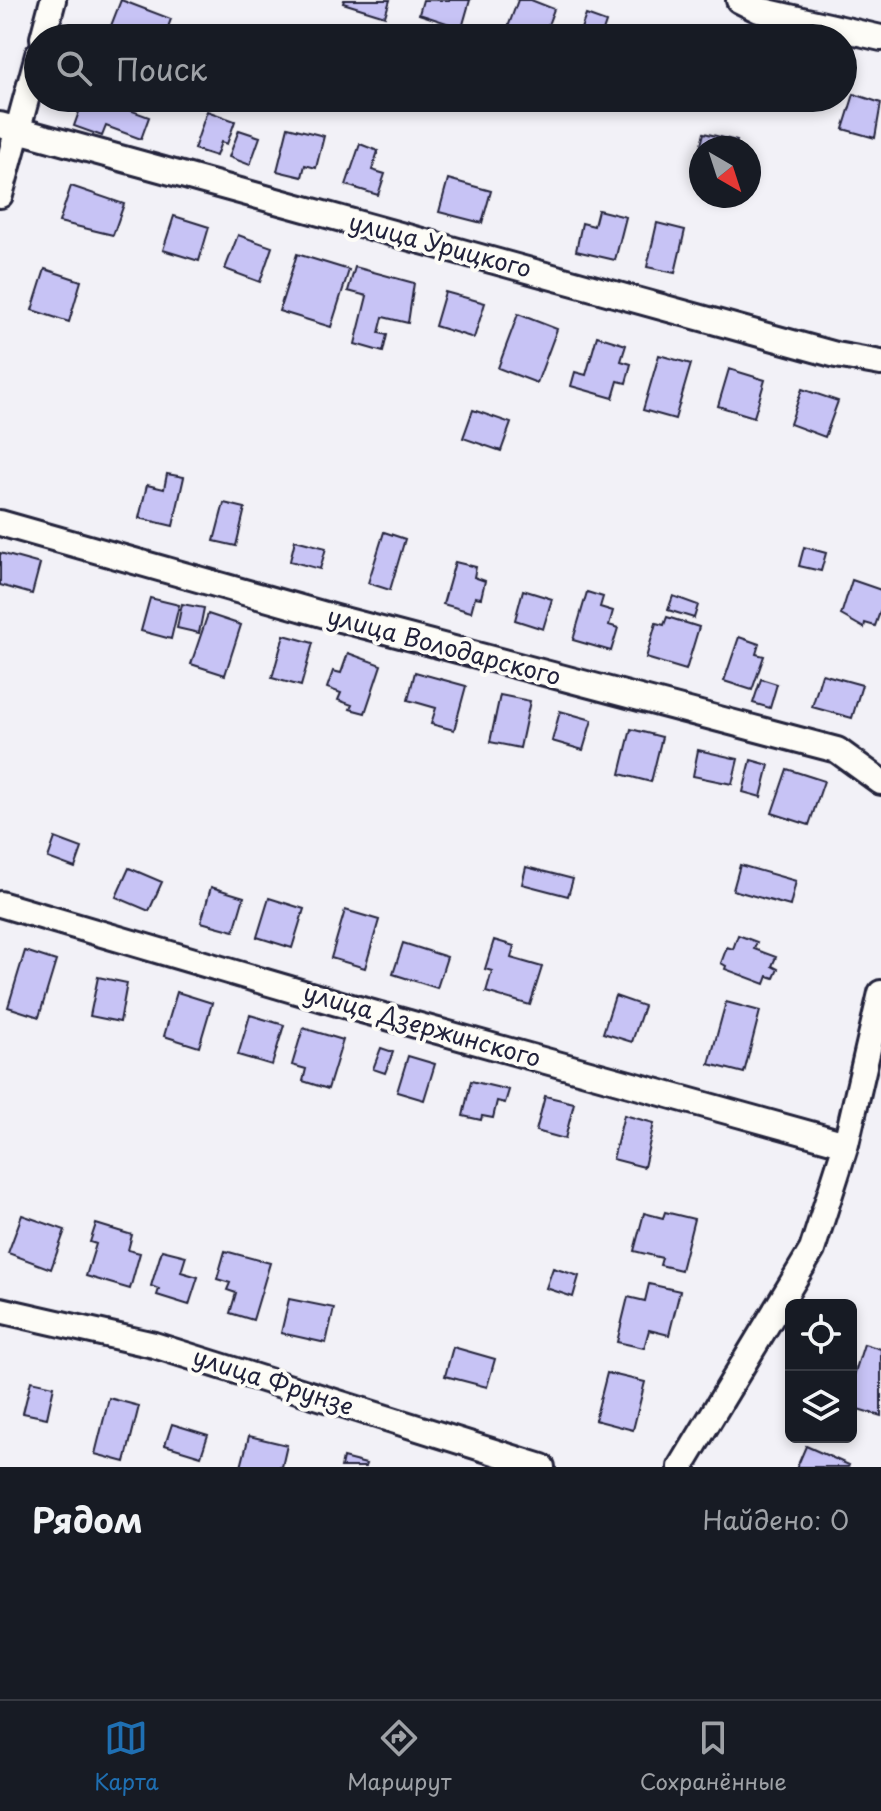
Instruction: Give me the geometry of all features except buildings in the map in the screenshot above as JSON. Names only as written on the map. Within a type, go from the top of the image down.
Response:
[{"type":"street","points":[[47,24],[53,0]]},
{"type":"street","points":[[739,0],[759,10],[820,24]]},
{"type":"street","points":[[857,32],[881,38]]},
{"type":"street","points":[[0,195],[9,128],[24,90]]},
{"type":"street","name":"улица Урицкого","points":[[9,128],[836,355],[881,363]]},
{"type":"street","name":"улица Володарского","points":[[0,523],[336,618],[837,750],[881,782]]},
{"type":"street","name":"улица Дзержинского","points":[[0,904],[351,1007],[846,1144]]},
{"type":"street","points":[[681,1467],[812,1250],[846,1144],[881,993]]},
{"type":"street","name":"улица Фрунзе","points":[[0,1310],[154,1345],[542,1467]]}]
